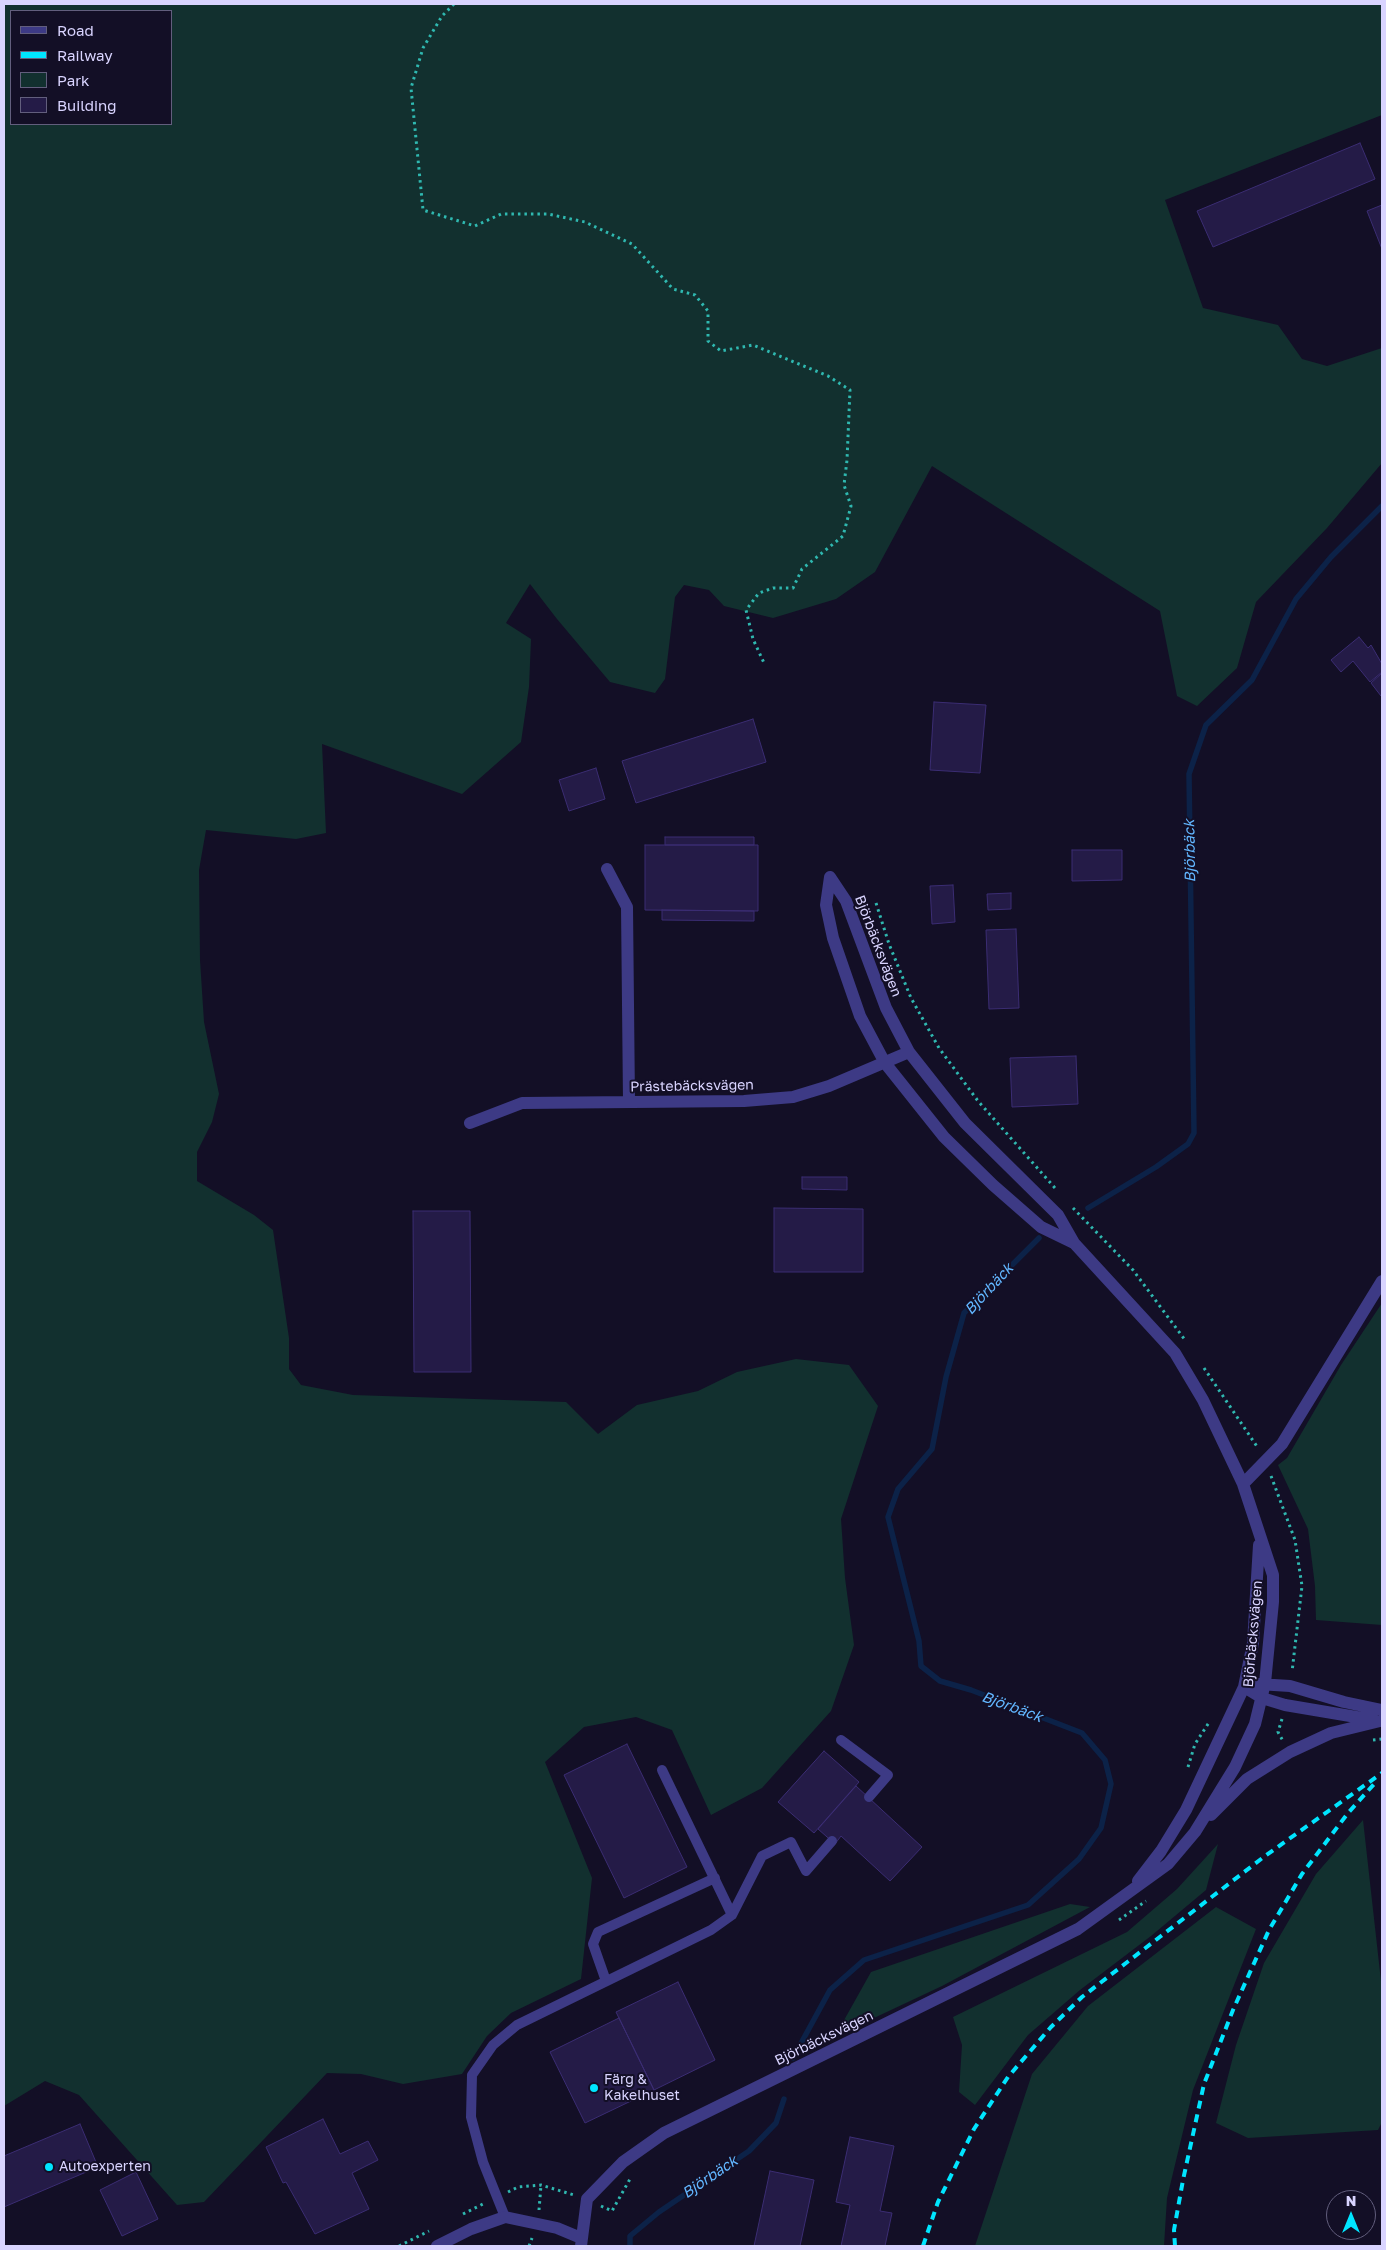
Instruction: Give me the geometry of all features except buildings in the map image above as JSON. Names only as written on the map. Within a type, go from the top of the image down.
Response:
[{"type":"street","points":[[607,869],[627,907],[629,1102]]},
{"type":"street","name":"Björbäcksvägen","points":[[581,2242],[587,2199],[623,2162],[664,2132],[1078,1929],[1168,1864],[1195,1832],[1235,1767],[1254,1724],[1265,1683],[1273,1602],[1273,1575],[1243,1484],[1203,1400],[1175,1353],[1074,1243],[1058,1215],[965,1123],[909,1052],[886,1008],[846,901],[830,877],[826,905],[832,938],[860,1016],[885,1063],[944,1137],[993,1185],[1041,1227],[1074,1243]]},
{"type":"street","name":"Prästebäcksvägen","points":[[470,1123],[522,1103],[744,1101],[793,1097],[829,1086],[909,1052]]},
{"type":"street","points":[[1243,1484],[1282,1444],[1382,1281]]},
{"type":"street","name":"Björbäcksvägen","points":[[1127,1895],[1161,1851],[1186,1810],[1244,1686],[1253,1643],[1260,1540]]},
{"type":"street","points":[[1244,1686],[1265,1683],[1290,1686],[1344,1702],[1382,1717]]},
{"type":"street","points":[[1244,1686],[1262,1698],[1286,1705],[1382,1717]]},
{"type":"street","points":[[1195,1832],[1247,1779],[1290,1752],[1331,1733],[1382,1717]]},
{"type":"street","points":[[436,2246],[471,2229],[505,2217],[557,2228],[581,2242]]},
{"type":"lane","points":[[841,1740],[888,1775],[869,1797]]},
{"type":"lane","points":[[662,1770],[732,1915]]},
{"type":"lane","points":[[505,2217],[483,2162],[471,2117],[472,2076],[493,2044],[518,2025],[712,1930],[732,1915],[762,1856],[791,1842],[806,1871],[832,1841]]},
{"type":"lane","points":[[606,1981],[593,1944],[598,1932],[715,1878]]},
{"type":"path","points":[[454,4],[442,16],[423,48],[411,88],[423,210],[475,226],[501,214],[548,214],[585,222],[632,244],[673,289],[695,295],[708,311],[708,341],[721,351],[753,345],[828,376],[850,390],[844,485],[852,506],[844,536],[802,570],[793,588],[773,588],[758,593],[746,610],[753,639],[764,663]]},
{"type":"green space","points":[[4,4],[1382,4],[1382,115],[1165,200],[1203,308],[1278,325],[1302,359],[1327,366],[1382,348],[1382,463],[1327,528],[1256,602],[1237,668],[1197,706],[1177,696],[1160,611],[932,466],[875,572],[836,599],[773,618],[724,606],[709,590],[684,585],[675,597],[665,679],[655,693],[610,682],[530,584],[506,623],[531,639],[529,687],[521,742],[462,794],[322,744],[326,833],[296,839],[206,830],[199,870],[200,960],[204,1022],[219,1094],[212,1122],[197,1152],[197,1181],[254,1215],[273,1230],[289,1338],[289,1369],[301,1385],[353,1395],[566,1402],[598,1434],[637,1405],[698,1391],[737,1372],[796,1359],[849,1365],[878,1406],[841,1519],[845,1578],[854,1645],[831,1711],[762,1788],[711,1815],[672,1730],[636,1717],[584,1727],[545,1762],[592,1878],[581,1979],[511,2013],[487,2036],[462,2074],[403,2084],[361,2074],[327,2073],[204,2202],[177,2205],[79,2095],[45,2081],[4,2106]]},
{"type":"green space","points":[[1382,1303],[1382,1625],[1316,1620],[1315,1586],[1308,1529],[1278,1465],[1287,1458],[1341,1365]]},
{"type":"green space","points":[[1363,1820],[1382,1990],[1382,2122],[1378,2130],[1248,2138],[1216,2123],[1236,2045],[1264,1963],[1316,1874]]},
{"type":"green space","points":[[1218,1844],[1206,1890],[1151,1936],[1080,1990],[1028,2035],[975,2105],[959,2092],[962,2045],[953,2017],[1127,1932],[1177,1889]]},
{"type":"green space","points":[[1070,1904],[1090,1907],[942,1986],[840,2034],[843,2022],[871,1972]]},
{"type":"green space","points":[[1216,1907],[1256,1929],[1193,2090],[1167,2198],[1164,2246],[975,2246],[1032,2074],[1088,2006]]},
{"type":"waterway","name":"Björbäck","points":[[1088,1208],[1156,1167],[1188,1144],[1194,1133],[1189,774],[1206,725],[1252,680],[1296,599],[1331,557],[1382,506]]},
{"type":"waterway","name":"Björbäck","points":[[793,2058],[830,1990],[864,1960],[1028,1905],[1079,1859],[1101,1828],[1111,1784],[1105,1760],[1082,1733],[971,1690],[940,1681],[921,1666],[919,1641],[888,1517],[898,1489],[932,1449],[946,1377],[964,1313],[1039,1238]]},
{"type":"waterway","name":"Björbäck","points":[[630,2246],[630,2236],[659,2212],[749,2151],[776,2123],[784,2099]]},
{"type":"railway","points":[[923,2246],[938,2202],[974,2129],[1008,2077],[1051,2027],[1082,1997],[1265,1856],[1382,1773]]},
{"type":"railway","points":[[1175,2246],[1174,2230],[1204,2084],[1233,2010],[1269,1930],[1302,1874],[1348,1813],[1375,1783]]},
{"type":"place","name":"Färg & Kakelhuset","points":[[594,2088]]},
{"type":"place","name":"Autoexperten","points":[[49,2167]]}]
